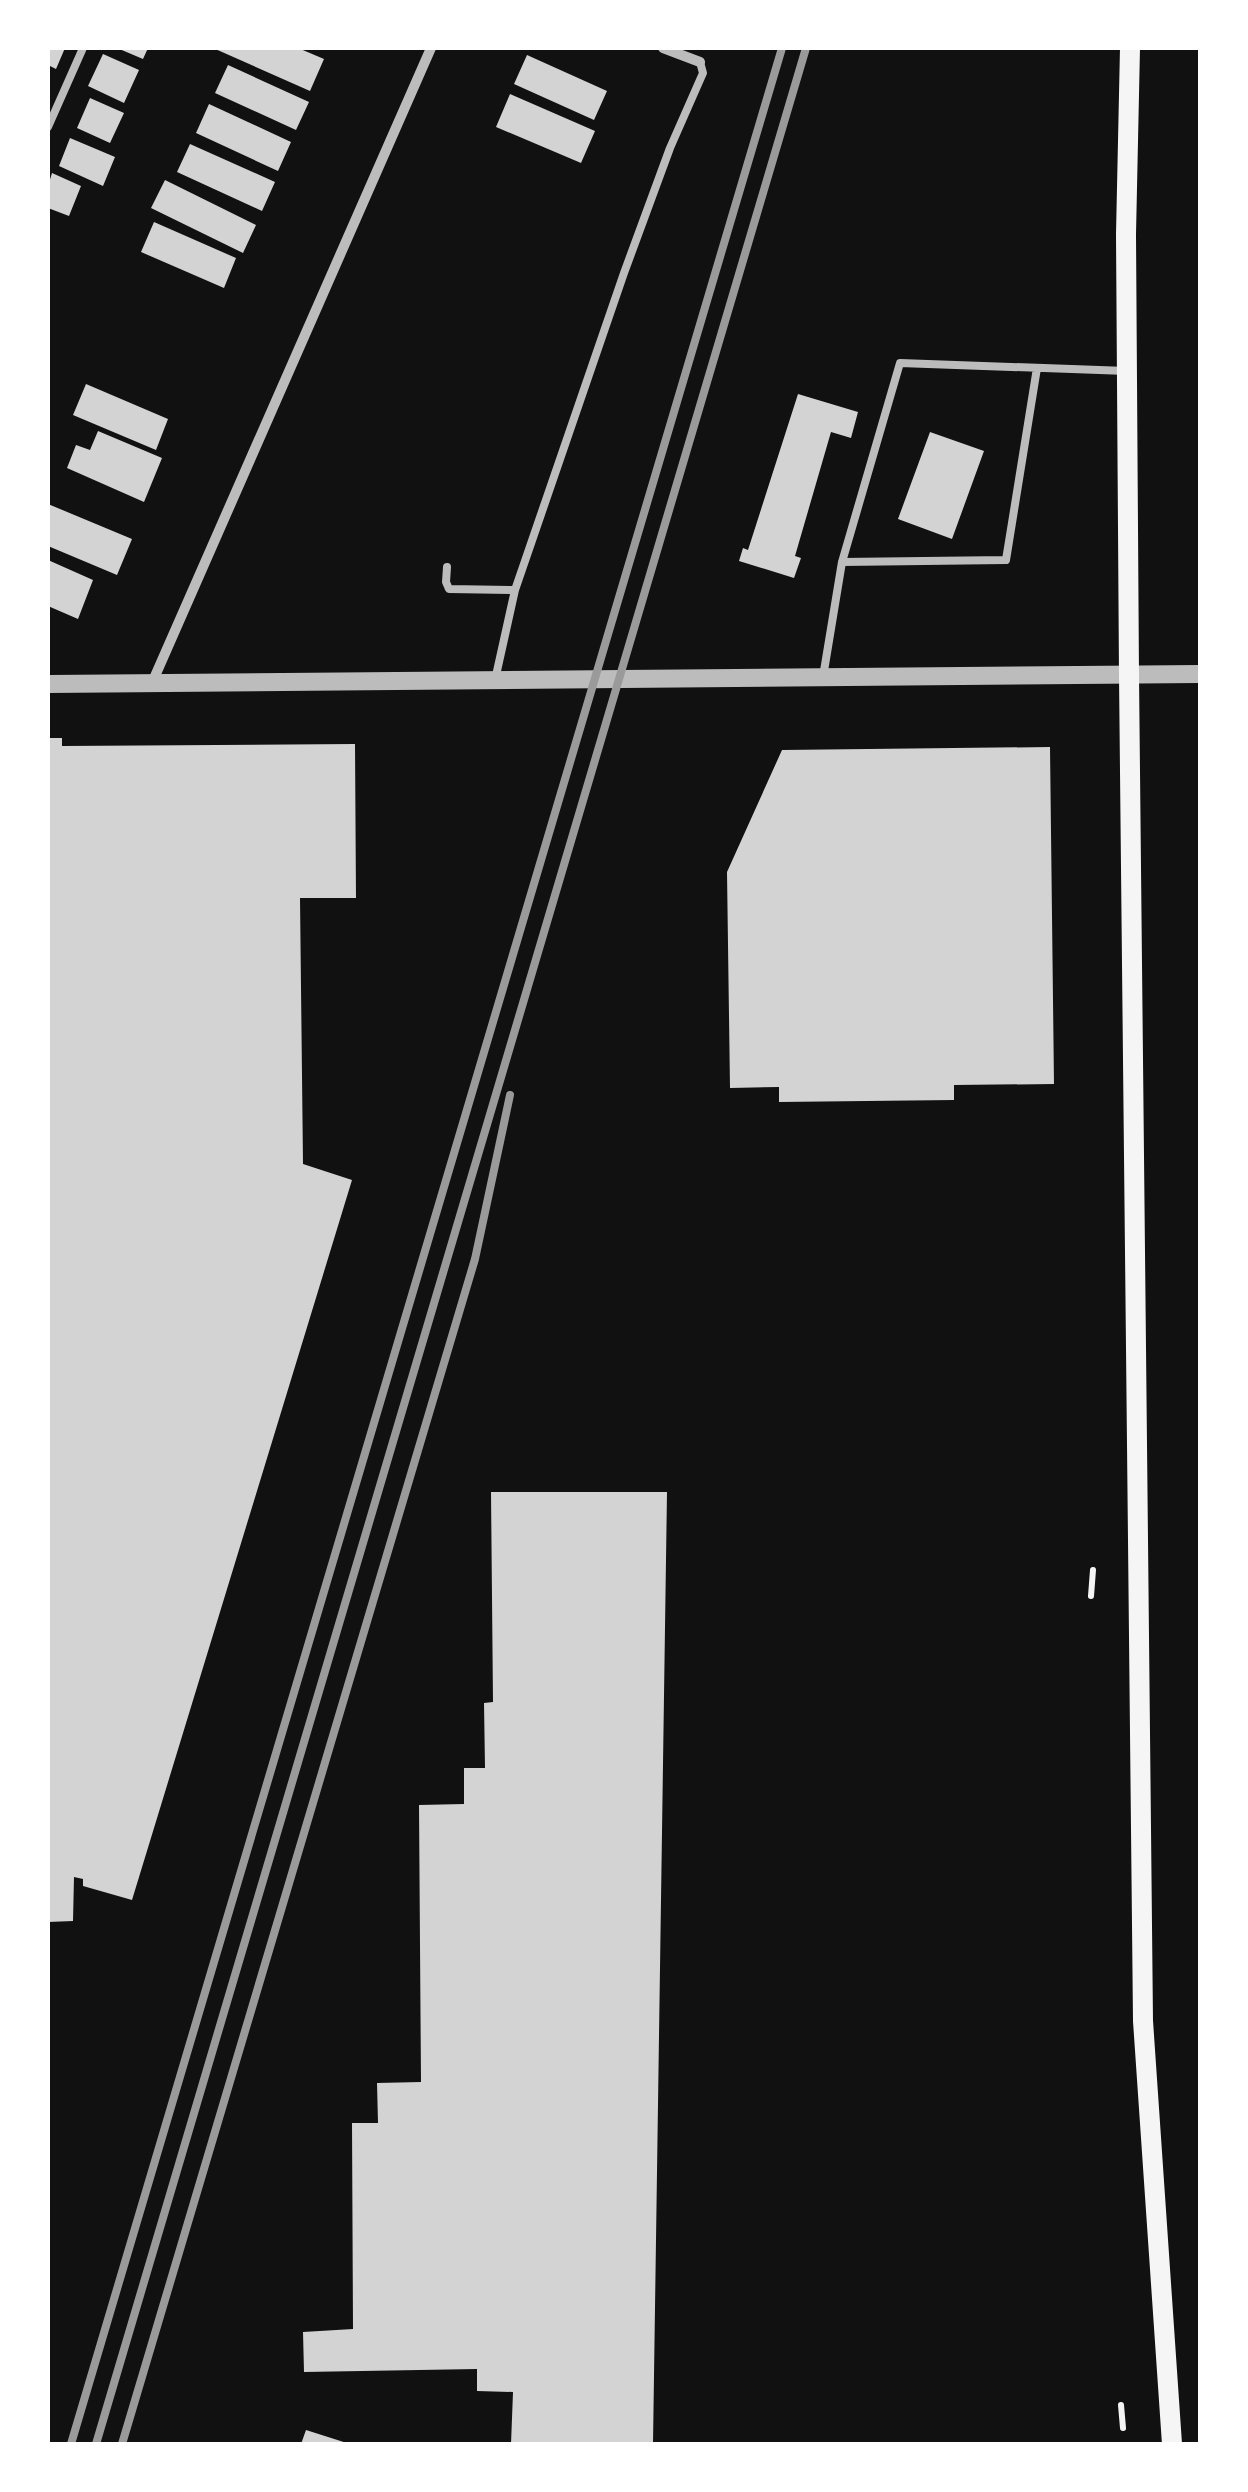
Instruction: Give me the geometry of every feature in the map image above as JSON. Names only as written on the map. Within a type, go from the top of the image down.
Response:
[{"type":"main road","points":[[1130,48],[1127,371],[1142,2021],[1172,2444]]},
{"type":"street","points":[[152,683],[431,48]]},
{"type":"street","points":[[662,48],[700,62]]},
{"type":"street","points":[[48,684],[1200,674]]},
{"type":"lane","points":[[48,126],[83,48]]},
{"type":"lane","points":[[495,680],[515,590],[624,272],[703,73],[700,62]]},
{"type":"lane","points":[[823,677],[842,562],[900,363],[1127,371]]},
{"type":"lane","points":[[842,562],[1006,560],[1037,368]]},
{"type":"lane","points":[[448,567],[446,582],[450,588],[515,590]]},
{"type":"path","points":[[1091,1596],[1093,1570]]},
{"type":"path","points":[[1121,2405],[1123,2428]]},
{"type":"building","points":[[48,48],[65,48],[56,69],[48,65]]},
{"type":"building","points":[[117,48],[148,48],[143,59]]},
{"type":"building","points":[[213,48],[298,48],[324,59],[310,91]]},
{"type":"building","points":[[103,54],[139,70],[124,103],[88,86]]},
{"type":"building","points":[[527,55],[607,91],[594,120],[514,84]]},
{"type":"building","points":[[228,65],[309,102],[296,130],[215,93]]},
{"type":"building","points":[[510,94],[595,131],[581,163],[496,127]]},
{"type":"building","points":[[90,98],[124,113],[110,143],[77,128]]},
{"type":"building","points":[[209,104],[291,142],[278,171],[196,133]]},
{"type":"building","points":[[70,138],[115,157],[103,186],[59,166]]},
{"type":"building","points":[[190,144],[275,182],[262,211],[177,172]]},
{"type":"building","points":[[52,173],[81,186],[69,216],[48,208]]},
{"type":"building","points":[[165,180],[256,225],[243,253],[151,208]]},
{"type":"building","points":[[154,222],[236,258],[224,288],[141,252]]},
{"type":"building","points":[[86,384],[168,419],[156,450],[73,415]]},
{"type":"building","points":[[798,394],[858,412],[851,438],[831,432],[795,556],[801,558],[794,578],[739,561],[743,548],[748,550]]},
{"type":"building","points":[[98,431],[162,458],[144,502],[67,468],[76,445],[90,450]]},
{"type":"building","points":[[930,432],[984,451],[952,539],[898,519]]},
{"type":"building","points":[[48,504],[132,539],[117,575],[48,546]]},
{"type":"building","points":[[48,560],[93,580],[78,619],[48,606]]},
{"type":"building","points":[[48,738],[62,738],[62,746],[355,744],[356,898],[300,898],[303,1164],[352,1180],[132,1900],[83,1886],[83,1879],[74,1877],[73,1921],[48,1922]]},
{"type":"building","points":[[1050,747],[1054,1084],[954,1085],[954,1100],[779,1102],[779,1087],[730,1088],[727,872],[782,750]]},
{"type":"building","points":[[491,1492],[667,1492],[653,2444],[511,2444],[513,2392],[477,2391],[477,2369],[304,2372],[303,2332],[353,2329],[352,2123],[378,2123],[377,2083],[421,2082],[419,1805],[464,1804],[464,1768],[485,1768],[484,1703],[493,1702]]},
{"type":"building","points":[[306,2430],[350,2444],[301,2444]]},
{"type":"railway","points":[[71,2444],[782,48]]},
{"type":"railway","points":[[96,2444],[806,48]]},
{"type":"railway","points":[[122,2444],[475,1259],[510,1095]]}]
